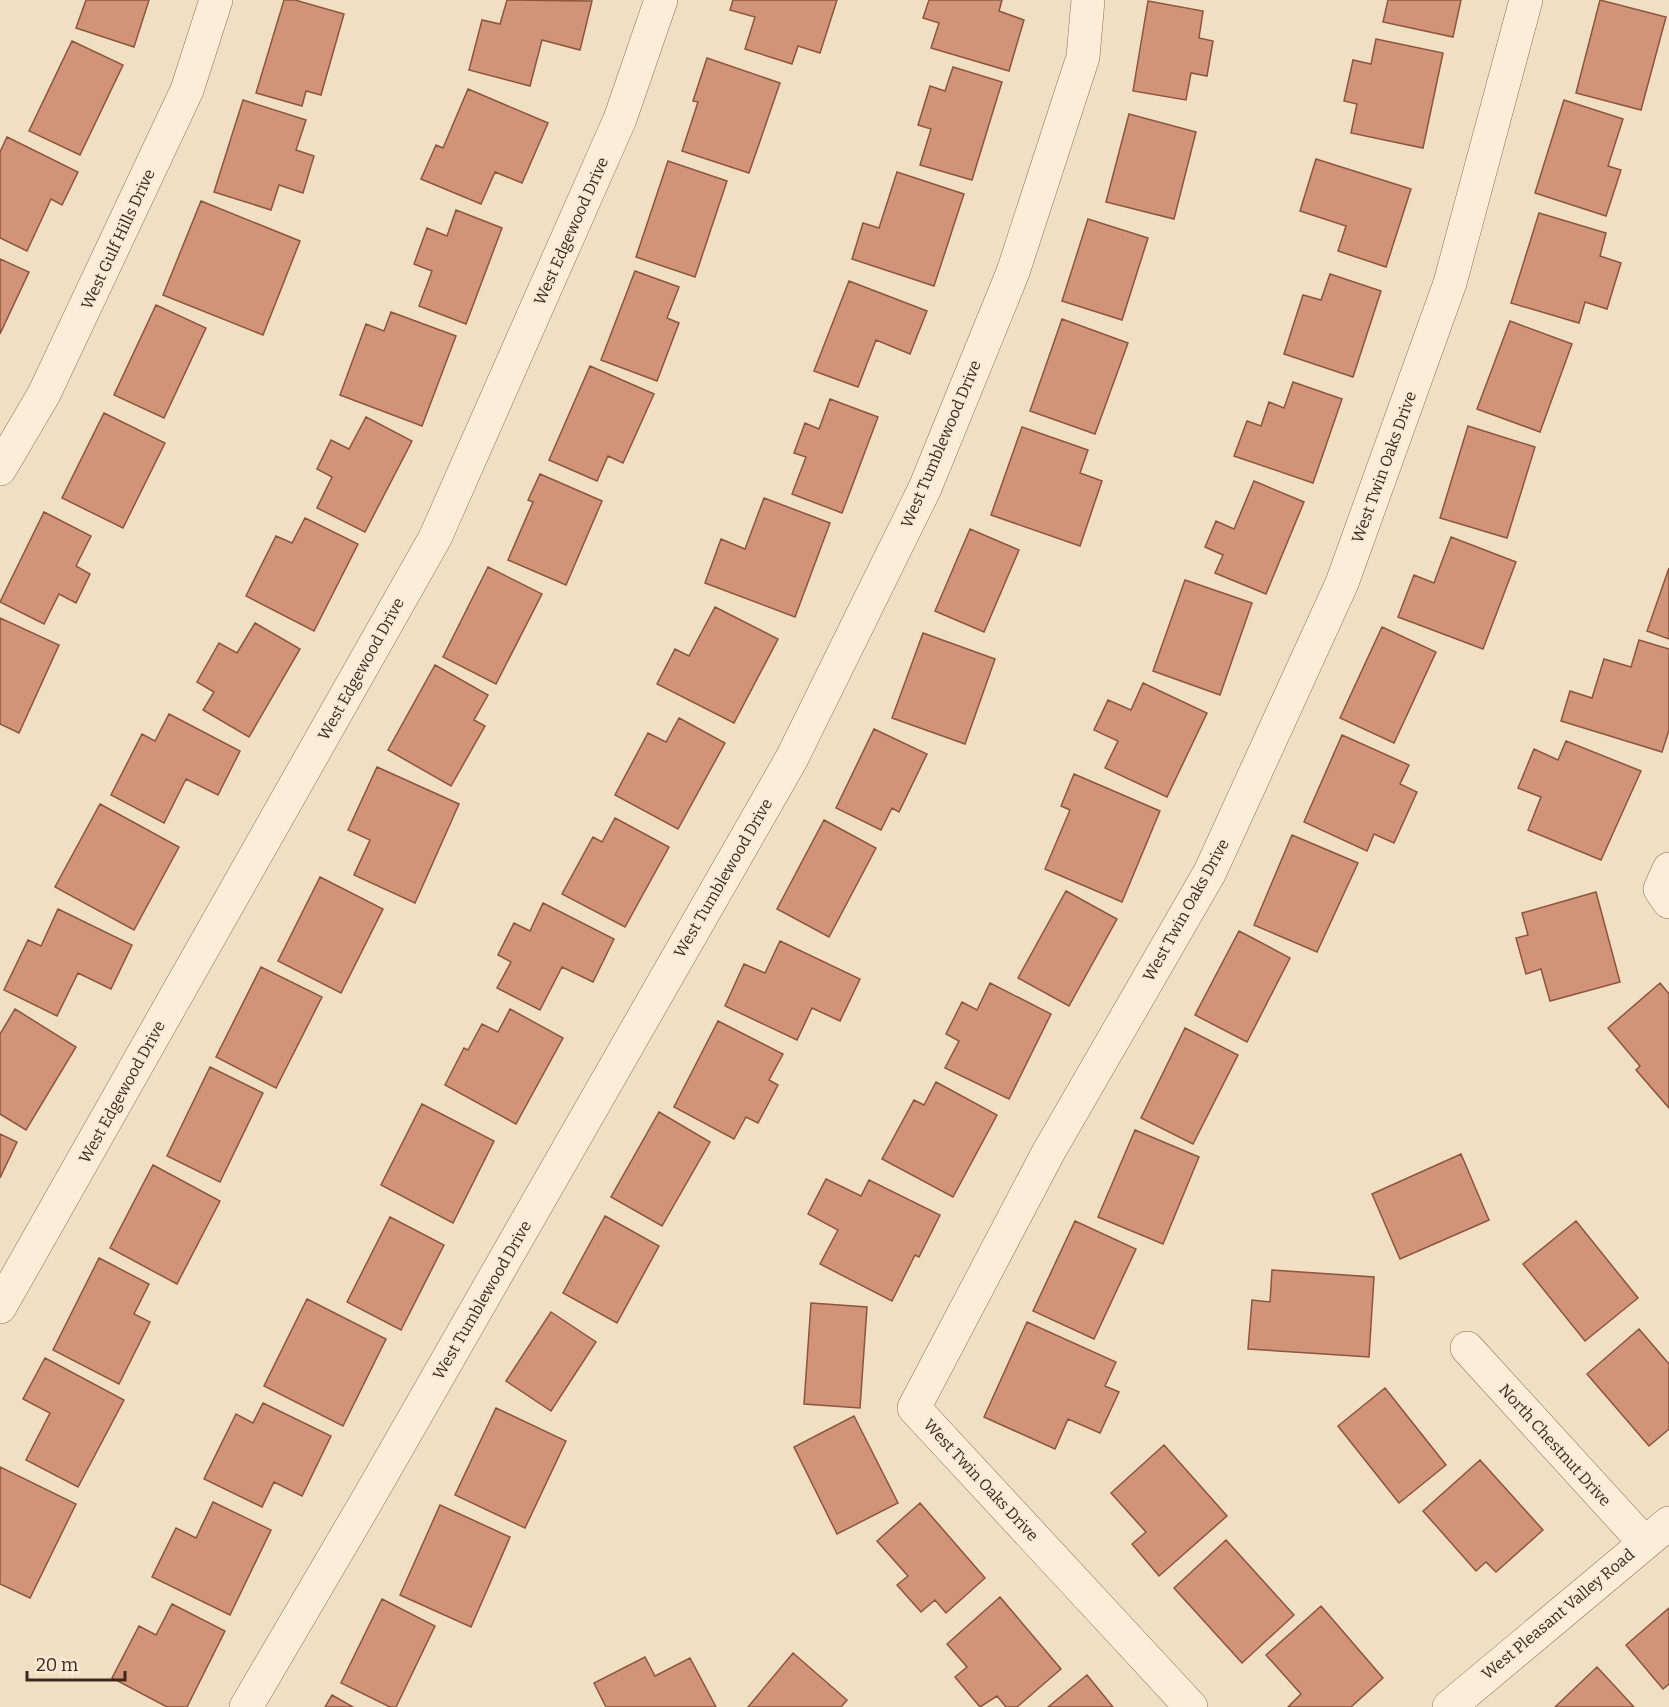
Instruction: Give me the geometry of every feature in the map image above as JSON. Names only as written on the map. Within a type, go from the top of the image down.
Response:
[{"type":"street","name":"West Gulf Hills Drive","points":[[0,469],[44,394],[188,90],[216,0]]},
{"type":"street","name":"West Edgewood Drive","points":[[0,1307],[435,538],[620,119],[661,0]]},
{"type":"street","name":"West Tumblewood Drive","points":[[246,1707],[375,1487],[802,737],[925,488],[1013,272],[1083,57],[1088,0]]},
{"type":"street","name":"West Twin Oaks Drive","points":[[1191,1707],[914,1408],[1048,1153],[1210,872],[1342,583],[1450,283],[1526,0]]},
{"type":"street","points":[[1669,869],[1660,889],[1669,902]]},
{"type":"street","name":"North Chestnut Drive","points":[[1467,1348],[1657,1532]]},
{"type":"street","name":"West Pleasant Valley Road","points":[[1449,1707],[1657,1532]]},
{"type":"building","points":[[86,0],[149,0],[134,47],[76,28]]},
{"type":"building","points":[[284,0],[295,0],[344,14],[321,95],[306,91],[302,106],[256,93]]},
{"type":"building","points":[[507,0],[592,1],[580,50],[542,40],[530,86],[469,70],[482,20],[500,24]]},
{"type":"building","points":[[733,0],[837,0],[820,53],[798,46],[792,64],[745,49],[755,17],[730,10]]},
{"type":"building","points":[[929,0],[1002,0],[999,11],[1024,20],[1009,71],[931,48],[939,23],[923,18]]},
{"type":"building","points":[[1388,0],[1461,0],[1453,37],[1383,22]]},
{"type":"building","points":[[1600,0],[1666,17],[1641,110],[1576,93]]},
{"type":"building","points":[[1148,1],[1203,11],[1199,38],[1213,41],[1207,76],[1191,73],[1186,100],[1133,91]]},
{"type":"building","points":[[1376,39],[1443,53],[1423,148],[1351,133],[1357,104],[1344,101],[1353,60],[1371,64]]},
{"type":"building","points":[[72,41],[123,65],[80,155],[29,131]]},
{"type":"building","points":[[707,58],[780,83],[749,173],[682,151],[698,102],[693,101]]},
{"type":"building","points":[[953,67],[1002,82],[972,180],[920,165],[931,129],[918,125],[930,86],[945,91]]},
{"type":"building","points":[[468,89],[548,123],[522,183],[495,172],[481,204],[421,179],[436,145],[443,148]]},
{"type":"building","points":[[243,100],[306,120],[296,150],[314,156],[303,193],[279,185],[271,210],[214,192]]},
{"type":"building","points":[[1564,100],[1623,119],[1608,166],[1621,170],[1606,216],[1535,193]]},
{"type":"building","points":[[1129,114],[1196,132],[1174,219],[1106,202]]},
{"type":"building","points":[[7,137],[78,172],[62,205],[51,199],[27,251],[0,238],[0,152]]},
{"type":"building","points":[[1316,159],[1411,189],[1386,267],[1338,251],[1346,226],[1300,211]]},
{"type":"building","points":[[668,161],[727,181],[695,277],[636,257]]},
{"type":"building","points":[[897,172],[964,194],[934,286],[852,259],[863,223],[879,228]]},
{"type":"building","points":[[201,201],[300,241],[263,335],[163,295]]},
{"type":"building","points":[[456,210],[502,228],[466,324],[419,306],[432,271],[414,264],[427,228],[447,236]]},
{"type":"building","points":[[1539,213],[1606,233],[1600,256],[1621,263],[1607,309],[1585,302],[1579,323],[1511,303]]},
{"type":"building","points":[[1088,219],[1148,238],[1122,320],[1062,301]]},
{"type":"building","points":[[0,259],[29,272],[0,334]]},
{"type":"building","points":[[635,271],[679,287],[667,318],[679,323],[657,381],[601,360]]},
{"type":"building","points":[[1330,274],[1381,291],[1353,377],[1284,354],[1303,295],[1321,300]]},
{"type":"building","points":[[849,281],[927,311],[910,354],[876,340],[858,387],[814,371]]},
{"type":"building","points":[[156,305],[206,328],[164,418],[114,395]]},
{"type":"building","points":[[391,312],[456,336],[422,426],[340,395],[366,324],[384,331]]},
{"type":"building","points":[[1062,319],[1128,343],[1095,434],[1030,411]]},
{"type":"building","points":[[1510,321],[1572,344],[1540,432],[1477,409]]},
{"type":"building","points":[[590,366],[654,394],[623,463],[608,456],[597,481],[549,460]]},
{"type":"building","points":[[1293,382],[1342,399],[1313,483],[1234,456],[1247,421],[1261,426],[1269,402],[1284,408]]},
{"type":"building","points":[[830,399],[878,417],[842,513],[792,494],[806,457],[794,453],[805,423],[819,429]]},
{"type":"building","points":[[104,413],[165,443],[123,528],[62,498]]},
{"type":"building","points":[[366,417],[412,441],[365,532],[317,508],[332,477],[317,469],[331,440],[349,449]]},
{"type":"building","points":[[1468,426],[1535,447],[1507,538],[1440,518]]},
{"type":"building","points":[[1022,427],[1088,450],[1080,473],[1102,481],[1080,546],[991,515]]},
{"type":"building","points":[[540,474],[602,501],[566,585],[508,560],[533,502],[528,500]]},
{"type":"building","points":[[1254,481],[1304,502],[1266,594],[1215,573],[1223,555],[1205,547],[1216,521],[1234,529]]},
{"type":"building","points":[[764,498],[830,523],[795,617],[705,583],[721,539],[745,549]]},
{"type":"building","points":[[44,512],[91,536],[76,566],[90,574],[76,603],[59,594],[44,624],[0,602]]},
{"type":"building","points":[[305,518],[358,544],[314,631],[246,596],[276,536],[292,543]]},
{"type":"building","points":[[970,529],[1019,550],[984,632],[935,611]]},
{"type":"building","points":[[1451,537],[1516,562],[1483,649],[1398,617],[1414,575],[1434,583]]},
{"type":"building","points":[[488,567],[542,594],[496,684],[443,657]]},
{"type":"building","points":[[1669,568],[1669,639],[1647,631]]},
{"type":"building","points":[[1185,580],[1252,603],[1220,695],[1153,671]]},
{"type":"building","points":[[715,607],[778,639],[734,723],[657,684],[675,649],[689,656]]},
{"type":"building","points":[[0,618],[59,645],[19,733],[0,724]]},
{"type":"building","points":[[255,623],[300,649],[249,737],[203,710],[214,692],[197,682],[219,643],[237,653]]},
{"type":"building","points":[[1382,627],[1436,652],[1394,743],[1340,718]]},
{"type":"building","points":[[923,633],[995,659],[965,744],[892,718]]},
{"type":"building","points":[[1639,640],[1669,649],[1669,730],[1662,752],[1561,721],[1570,691],[1592,698],[1604,659],[1631,667]]},
{"type":"building","points":[[435,665],[488,695],[474,720],[485,726],[451,786],[388,750]]},
{"type":"building","points":[[1143,683],[1207,713],[1167,797],[1105,768],[1118,741],[1094,730],[1108,700],[1131,710]]},
{"type":"building","points":[[169,714],[240,751],[218,795],[186,779],[164,823],[111,795],[142,734],[155,741]]},
{"type":"building","points":[[679,718],[725,743],[678,829],[615,795],[648,733],[666,742]]},
{"type":"building","points":[[874,729],[927,754],[899,812],[892,808],[881,830],[836,808]]},
{"type":"building","points":[[1342,735],[1409,765],[1400,784],[1417,792],[1394,843],[1374,834],[1367,851],[1304,822]]},
{"type":"building","points":[[1566,741],[1641,771],[1601,860],[1528,830],[1541,797],[1518,788],[1534,749],[1558,760]]},
{"type":"building","points":[[377,767],[459,804],[415,903],[354,875],[370,840],[348,830]]},
{"type":"building","points":[[1074,774],[1160,811],[1122,902],[1045,869],[1070,810],[1061,806]]},
{"type":"building","points":[[100,804],[179,847],[134,930],[55,887]]},
{"type":"building","points":[[615,818],[669,847],[625,927],[562,894],[593,837],[602,842]]},
{"type":"building","points":[[824,820],[876,848],[829,937],[777,909]]},
{"type":"building","points":[[1292,835],[1358,863],[1317,952],[1254,925]]},
{"type":"building","points":[[320,877],[383,909],[341,993],[278,961]]},
{"type":"building","points":[[1066,891],[1117,919],[1069,1006],[1018,978]]},
{"type":"building","points":[[1596,892],[1620,982],[1550,1001],[1541,969],[1526,974],[1516,938],[1528,935],[1522,913]]},
{"type":"building","points":[[543,903],[614,939],[593,982],[562,967],[540,1010],[497,988],[511,962],[498,955],[514,923],[530,931]]},
{"type":"building","points":[[58,909],[132,945],[111,989],[78,973],[57,1016],[4,990],[28,940],[41,946]]},
{"type":"building","points":[[1239,931],[1290,958],[1247,1042],[1195,1015]]},
{"type":"building","points":[[780,941],[860,979],[840,1021],[812,1008],[797,1040],[725,1006],[744,964],[765,973]]},
{"type":"building","points":[[261,967],[322,997],[276,1088],[216,1057]]},
{"type":"building","points":[[990,983],[1051,1014],[1009,1099],[945,1068],[959,1041],[946,1034],[962,1002],[977,1010]]},
{"type":"building","points":[[1660,983],[1669,994],[1669,1108],[1636,1070],[1640,1066],[1608,1028]]},
{"type":"building","points":[[15,1009],[76,1047],[26,1130],[0,1114],[0,1034]]},
{"type":"building","points":[[510,1009],[563,1038],[516,1124],[445,1085],[464,1048],[468,1050],[482,1024],[498,1032]]},
{"type":"building","points":[[718,1021],[783,1054],[769,1080],[778,1085],[758,1123],[746,1117],[734,1139],[674,1107]]},
{"type":"building","points":[[1185,1028],[1238,1055],[1193,1144],[1141,1118]]},
{"type":"building","points":[[210,1067],[263,1093],[220,1182],[167,1156]]},
{"type":"building","points":[[936,1082],[997,1115],[953,1197],[882,1159],[914,1100],[924,1105]]},
{"type":"building","points":[[422,1104],[494,1141],[453,1223],[381,1185]]},
{"type":"building","points":[[659,1112],[710,1142],[662,1226],[611,1197]]},
{"type":"building","points":[[1135,1130],[1199,1157],[1163,1244],[1098,1217]]},
{"type":"building","points":[[0,1134],[17,1142],[0,1178]]},
{"type":"building","points":[[1461,1154],[1489,1220],[1400,1259],[1372,1194]]},
{"type":"building","points":[[153,1165],[220,1201],[177,1284],[110,1248]]},
{"type":"building","points":[[826,1179],[861,1196],[869,1180],[940,1215],[919,1257],[915,1255],[892,1301],[820,1264],[838,1230],[808,1214]]},
{"type":"building","points":[[605,1216],[659,1246],[617,1323],[563,1293]]},
{"type":"building","points":[[390,1217],[444,1245],[401,1330],[347,1302]]},
{"type":"building","points":[[1075,1221],[1136,1249],[1094,1339],[1033,1311]]},
{"type":"building","points":[[1576,1221],[1638,1298],[1585,1341],[1523,1264]]},
{"type":"building","points":[[99,1258],[149,1284],[134,1314],[150,1322],[119,1384],[53,1350]]},
{"type":"building","points":[[1272,1270],[1374,1277],[1369,1357],[1248,1349],[1252,1300],[1270,1302]]},
{"type":"building","points":[[307,1299],[386,1339],[343,1426],[264,1386]]},
{"type":"building","points":[[811,1303],[867,1307],[860,1408],[804,1404]]},
{"type":"building","points":[[551,1312],[596,1342],[551,1411],[506,1381]]},
{"type":"building","points":[[1027,1322],[1116,1362],[1105,1386],[1119,1392],[1100,1433],[1068,1419],[1055,1449],[984,1417]]},
{"type":"building","points":[[1639,1329],[1669,1364],[1669,1429],[1649,1446],[1587,1374]]},
{"type":"building","points":[[45,1358],[124,1400],[78,1487],[26,1460],[50,1413],[23,1399]]},
{"type":"building","points":[[1385,1388],[1446,1465],[1399,1503],[1338,1426]]},
{"type":"building","points":[[263,1403],[331,1436],[302,1496],[274,1482],[262,1507],[204,1479],[236,1414],[253,1423]]},
{"type":"building","points":[[496,1408],[566,1441],[525,1528],[455,1495]]},
{"type":"building","points":[[854,1416],[898,1503],[837,1534],[794,1447]]},
{"type":"building","points":[[1164,1445],[1227,1516],[1159,1576],[1132,1544],[1146,1532],[1111,1493]]},
{"type":"building","points":[[1480,1460],[1543,1530],[1496,1572],[1486,1562],[1476,1571],[1423,1511]]},
{"type":"building","points":[[0,1467],[76,1504],[30,1598],[0,1584]]},
{"type":"building","points":[[213,1502],[271,1530],[230,1615],[152,1577],[176,1528],[196,1538]]},
{"type":"building","points":[[920,1503],[985,1578],[946,1613],[935,1600],[921,1612],[897,1585],[908,1576],[877,1541]]},
{"type":"building","points":[[440,1505],[510,1537],[471,1627],[400,1595]]},
{"type":"building","points":[[1226,1540],[1294,1615],[1242,1663],[1174,1588]]},
{"type":"building","points":[[1000,1597],[1061,1669],[1017,1707],[1006,1707],[997,1696],[980,1707],[955,1677],[967,1667],[947,1644]]},
{"type":"building","points":[[382,1599],[435,1626],[396,1707],[390,1707],[341,1683]]},
{"type":"building","points":[[172,1604],[225,1631],[187,1707],[167,1707],[112,1678],[139,1626],[156,1635]]},
{"type":"building","points":[[1321,1606],[1383,1678],[1351,1707],[1288,1707],[1301,1694],[1266,1655]]},
{"type":"building","points":[[1669,1608],[1669,1684],[1663,1689],[1626,1645]]},
{"type":"building","points":[[793,1653],[847,1700],[841,1707],[748,1707]]},
{"type":"building","points":[[645,1657],[655,1676],[690,1658],[716,1707],[606,1707],[594,1683]]},
{"type":"building","points":[[1597,1667],[1634,1707],[1555,1707]]},
{"type":"building","points":[[1087,1675],[1113,1707],[1048,1707]]},
{"type":"building","points":[[332,1695],[353,1707],[325,1707]]}]
